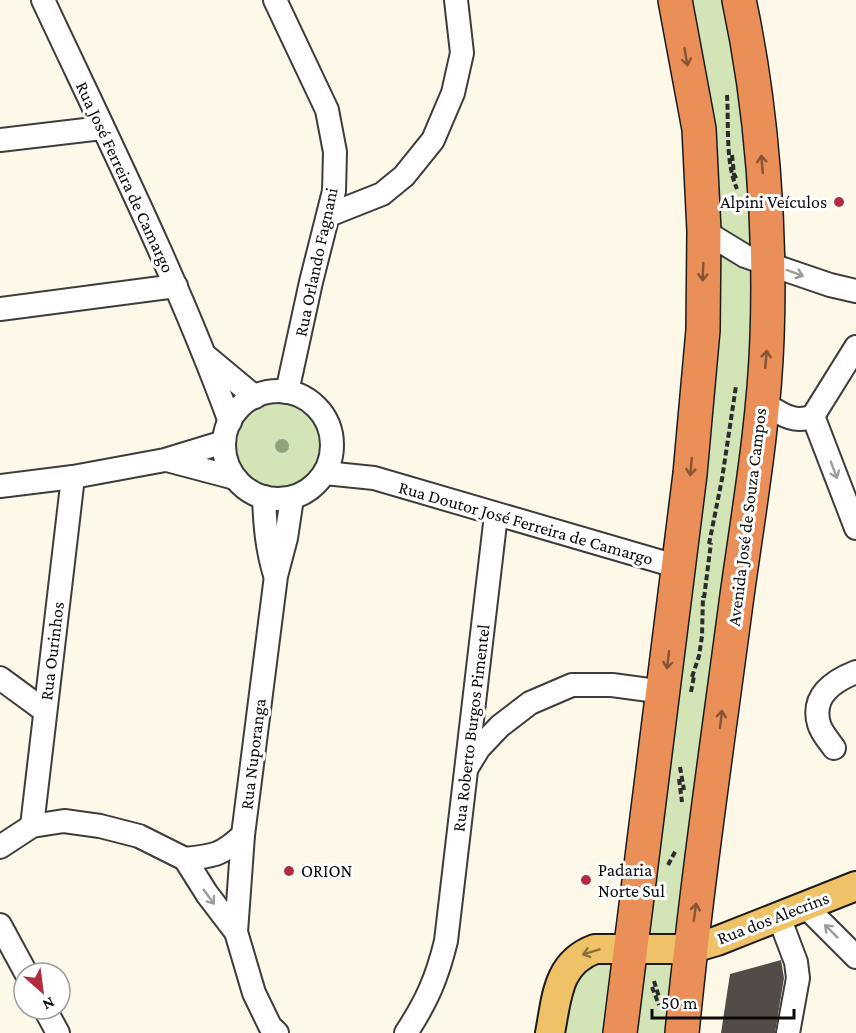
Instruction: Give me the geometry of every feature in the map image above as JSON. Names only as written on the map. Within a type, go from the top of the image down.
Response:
[{"type":"highway","points":[[620,1033],[690,474],[703,330],[704,231],[699,129],[675,0]]},
{"type":"highway","name":"Avenida José de Souza Campos","points":[[682,1033],[690,949],[762,402],[767,340],[768,263],[758,120],[739,0]]},
{"type":"main road","name":"Rua dos Alecrins","points":[[550,1033],[559,985],[569,966],[582,954],[596,949],[690,949],[856,886]]},
{"type":"street","name":"Rua José Ferreira de Camargo","points":[[43,0],[176,286],[206,356],[227,432]]},
{"type":"street","name":"Rua Orlando Fagnani","points":[[275,0],[327,110],[335,152],[334,191],[287,392]]},
{"type":"street","points":[[329,215],[382,194],[404,176],[433,140],[453,93],[462,53],[456,0]]},
{"type":"street","points":[[0,140],[102,128]]},
{"type":"street","points":[[704,231],[745,256],[830,285],[856,291]]},
{"type":"street","points":[[0,309],[176,286]]},
{"type":"street","points":[[762,402],[793,418],[803,420],[813,416],[856,347]]},
{"type":"street","name":"Rua José Ferreira de Camargo","points":[[206,356],[255,396]]},
{"type":"street","points":[[271,392],[287,392],[303,397],[316,406],[326,419],[332,435],[332,451],[325,473],[305,492],[292,498],[264,498],[248,490],[235,478],[226,461],[227,432],[245,403],[255,396],[271,392]]},
{"type":"street","points":[[813,416],[856,528]]},
{"type":"street","points":[[0,486],[73,477],[165,460],[227,432]]},
{"type":"street","name":"Rua Doutor José Ferreira de Camargo","points":[[332,451],[374,478]]},
{"type":"street","points":[[165,460],[235,478]]},
{"type":"street","name":"Rua Doutor José Ferreira de Camargo","points":[[325,473],[374,478],[679,567]]},
{"type":"street","name":"Rua Ourinhos","points":[[32,826],[73,477]]},
{"type":"street","name":"Rua Nuporanga","points":[[264,498],[268,553],[276,576]]},
{"type":"street","name":"Rua Nuporanga","points":[[236,932],[243,835],[276,576],[286,538],[292,498]]},
{"type":"street","name":"Rua Roberto Burgos Pimentel","points":[[406,1033],[423,1007],[438,975],[446,941],[496,515]]},
{"type":"street","points":[[834,748],[819,725],[817,706],[822,694],[832,684],[856,672]]},
{"type":"street","points":[[0,678],[45,711]]},
{"type":"street","points":[[466,770],[479,748],[500,726],[530,703],[573,685],[612,685],[664,692]]},
{"type":"street","points":[[0,847],[32,826],[64,821],[100,826],[139,836],[185,859],[210,857],[228,849],[243,835]]},
{"type":"street","points":[[185,859],[207,894],[236,932],[254,993],[270,1026],[277,1033]]},
{"type":"street","points":[[806,906],[856,957]]},
{"type":"street","points":[[778,916],[793,951],[798,978],[788,1033]]},
{"type":"street","points":[[0,925],[20,961]]},
{"type":"green space","points":[[685,0],[729,0],[750,127],[755,248],[713,226]]},
{"type":"green space","points":[[716,248],[757,265],[760,345],[685,938],[641,937]]},
{"type":"green space","points":[[278,401],[303,408],[315,420],[322,445],[315,470],[303,482],[278,489],[253,482],[241,470],[234,445],[241,420],[253,408]]},
{"type":"green space","points":[[683,958],[675,1033],[629,1033],[639,959]]},
{"type":"green space","points":[[595,960],[619,967],[609,1033],[560,1033],[567,987]]},
{"type":"building","points":[[781,960],[784,978],[775,1033],[721,1033],[730,974]]},
{"type":"place","name":"Alpini Veículos","points":[[839,202]]},
{"type":"place","name":"ORION","points":[[289,871]]},
{"type":"place","name":"Padaria Norte Sul","points":[[586,880]]}]
